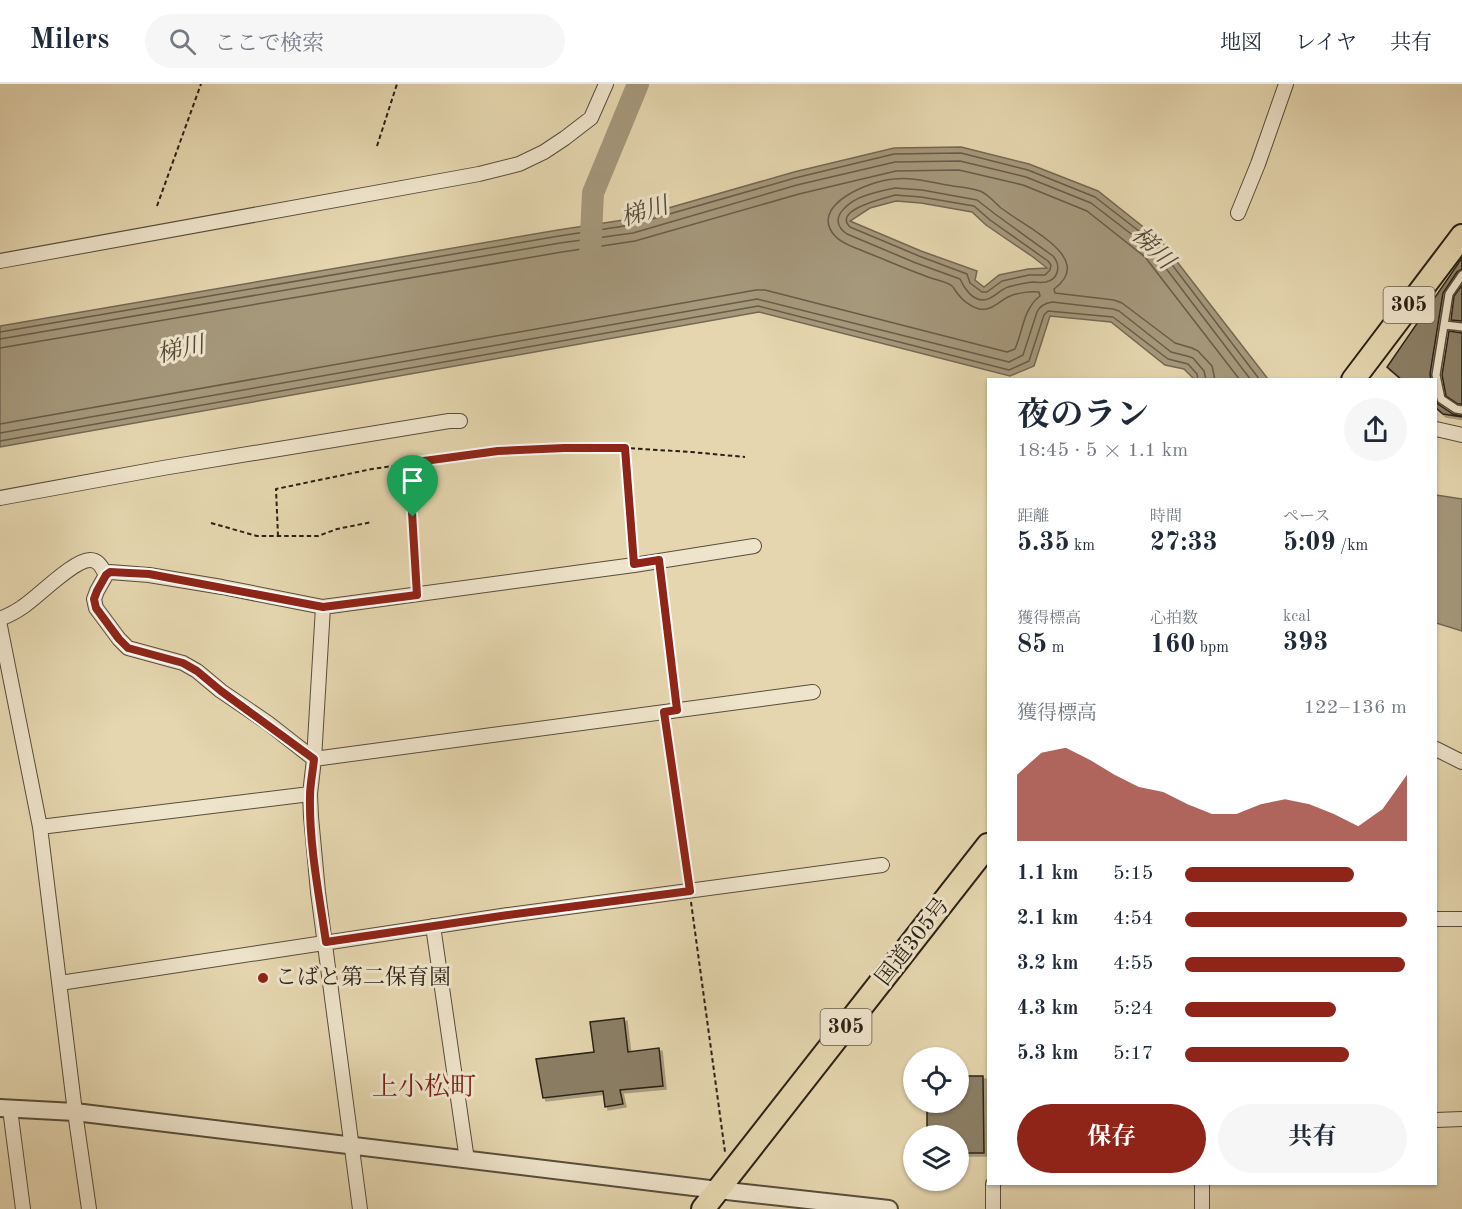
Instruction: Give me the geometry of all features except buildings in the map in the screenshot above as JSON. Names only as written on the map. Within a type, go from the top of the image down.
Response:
[{"type":"highway","name":"305","points":[[1358,378],[1462,236]]},
{"type":"highway","name":"国道305号","points":[[703,1209],[987,846]]},
{"type":"street","points":[[0,261],[519,165],[544,152],[591,118],[606,84]]},
{"type":"street","points":[[1238,213],[1286,84]]},
{"type":"street","points":[[0,498],[197,462],[460,421]]},
{"type":"street","points":[[1437,429],[1462,435]]},
{"type":"street","points":[[754,546],[323,607],[149,574],[110,572],[106,575],[94,599],[96,608],[128,648],[183,663],[197,671],[314,759],[813,692]]},
{"type":"street","points":[[0,620],[21,608],[70,569],[86,560],[100,564],[106,575]]},
{"type":"street","points":[[323,607],[310,794],[313,848],[360,1209]]},
{"type":"street","points":[[0,626],[40,828],[89,1209]]},
{"type":"street","points":[[1437,749],[1462,762]]},
{"type":"street","points":[[40,828],[310,794]]},
{"type":"street","points":[[60,983],[433,926],[882,865]]},
{"type":"street","points":[[1437,919],[1462,919]]},
{"type":"street","points":[[433,926],[467,1160]]},
{"type":"street","points":[[22,1209],[5,1109],[75,1112],[467,1160],[725,1181],[890,1209]]},
{"type":"street","points":[[1437,1120],[1462,1119]]},
{"type":"street","points":[[993,1185],[993,1209]]},
{"type":"street","points":[[1202,1185],[1202,1209]]},
{"type":"lane","points":[[1437,378],[1449,294],[1462,275]]},
{"type":"lane","points":[[1444,325],[1462,327]]},
{"type":"lane","points":[[1437,380],[1441,399],[1456,409],[1462,410]]},
{"type":"path","points":[[157,206],[201,84]]},
{"type":"path","points":[[377,146],[397,84]]},
{"type":"path","points":[[278,536],[276,489],[372,469],[498,451],[625,448],[745,457]]},
{"type":"path","points":[[625,448],[634,564]]},
{"type":"path","points":[[409,463],[417,595]]},
{"type":"path","points":[[211,523],[257,536],[318,536],[337,529],[372,522]]},
{"type":"path","points":[[659,560],[670,711],[690,891],[726,1159],[725,1181]]},
{"type":"water","name":"梯川","points":[[961,147],[1029,164],[1098,191],[1161,241],[1267,378],[1193,378],[1184,369],[1165,365],[1111,322],[1050,316],[1034,366],[1010,376],[759,312],[0,447],[0,326],[630,219],[794,172],[894,148]],"holes":[[[896,201],[972,212],[986,225],[1047,268],[999,275],[984,287],[975,280],[977,271],[921,251],[850,221],[870,208]]]},
{"type":"water","points":[[1437,495],[1462,499],[1462,631],[1437,623]]},
{"type":"waterway","points":[[590,256],[593,193],[638,84]]},
{"type":"place","name":"こばと第二保育園","points":[[263,978]]},
{"type":"district","name":"上小松町","points":[[424,1088]]},
{"type":"route","points":[[625,448],[634,564],[659,560],[677,710],[664,712],[690,891],[326,942],[310,817],[314,759],[197,671],[183,663],[128,648],[96,608],[94,599],[97,591],[110,572],[149,574],[323,607],[417,595],[413,517],[409,463],[498,451],[625,448]]}]
